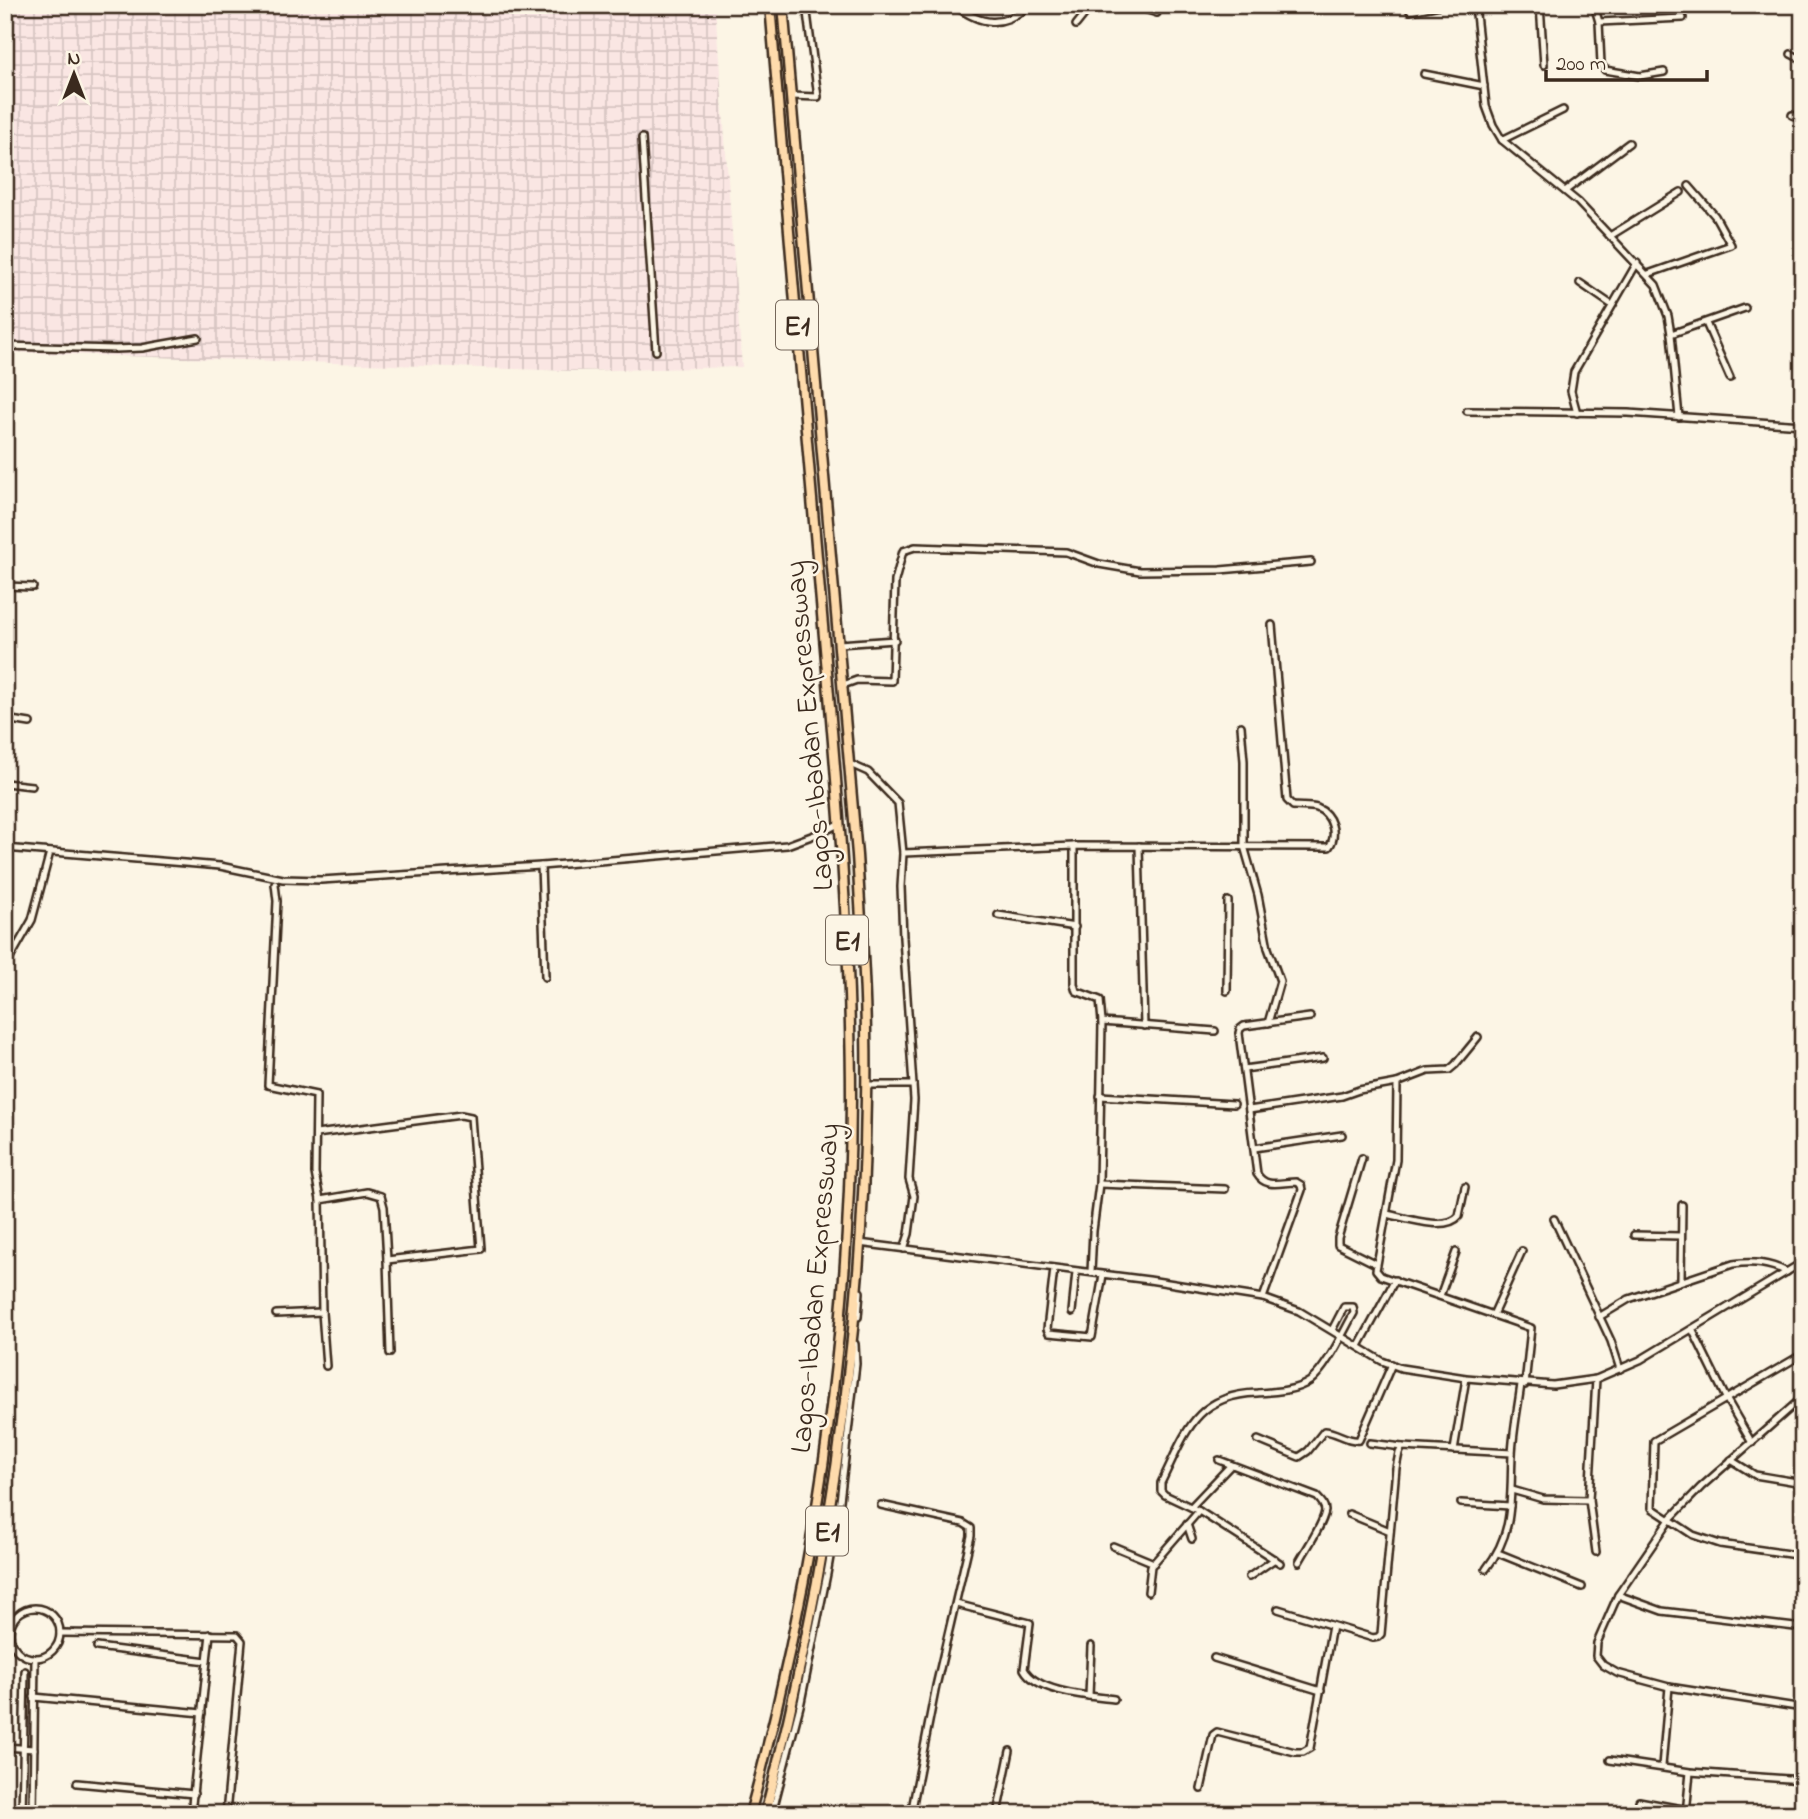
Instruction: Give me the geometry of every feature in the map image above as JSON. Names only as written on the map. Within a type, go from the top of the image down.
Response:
[{"type":"highway","name":"Lagos-Ibadan Expressway","points":[[750,1814],[773,1728],[816,1516],[836,1362],[845,1249],[851,1099],[843,856],[770,5]]},
{"type":"highway","name":"Lagos-Ibadan Expressway","points":[[765,1814],[793,1701],[830,1516],[850,1363],[861,1243],[866,1086],[866,1021],[858,855],[783,5]]},
{"type":"street","points":[[791,96],[818,97],[806,5]]},
{"type":"street","points":[[954,5],[980,20],[997,22],[1013,19],[1029,5]]},
{"type":"street","points":[[1076,25],[1092,5]]},
{"type":"street","points":[[1132,5],[1157,13]]},
{"type":"street","points":[[1410,11],[1440,5]]},
{"type":"street","points":[[1475,5],[1486,106],[1493,125],[1502,140],[1565,191],[1648,274],[1661,297],[1671,334],[1679,417]]},
{"type":"street","points":[[1540,5],[1544,65]]},
{"type":"street","points":[[1594,5],[1599,22],[1601,64],[1605,70],[1640,76],[1664,72]]},
{"type":"street","points":[[1599,22],[1683,18]]},
{"type":"street","points":[[1791,54],[1803,60]]},
{"type":"street","points":[[1424,74],[1484,86]]},
{"type":"street","points":[[1502,140],[1563,110]]},
{"type":"street","points":[[1793,115],[1803,120]]},
{"type":"street","points":[[642,138],[656,351]]},
{"type":"street","points":[[1565,191],[1629,143]]},
{"type":"street","points":[[1648,274],[1731,245],[1714,216],[1689,186]]},
{"type":"street","points":[[1610,236],[1681,192]]},
{"type":"street","points":[[1577,412],[1572,391],[1574,372],[1637,263]]},
{"type":"street","points":[[1580,283],[1612,305]]},
{"type":"street","points":[[1671,334],[1745,309]]},
{"type":"street","points":[[1706,323],[1730,378]]},
{"type":"street","points":[[5,346],[142,348],[198,338]]},
{"type":"street","points":[[1467,411],[1628,413],[1803,425]]},
{"type":"street","points":[[843,685],[857,680],[892,681],[895,582],[903,551],[915,547],[1066,552],[1099,564],[1140,571],[1220,570],[1311,562]]},
{"type":"street","points":[[5,586],[33,587]]},
{"type":"street","points":[[903,853],[1074,846],[1329,847],[1333,840],[1331,821],[1325,813],[1316,808],[1293,806],[1287,800],[1272,625]]},
{"type":"street","points":[[839,644],[895,640]]},
{"type":"street","points":[[5,719],[30,723]]},
{"type":"street","points":[[1241,726],[1244,761],[1244,846],[1258,895],[1268,948],[1280,981],[1268,1023]]},
{"type":"street","points":[[850,765],[868,772],[898,803],[903,853],[901,887],[914,1085],[909,1179],[914,1196],[909,1234],[904,1249]]},
{"type":"street","points":[[5,783],[33,786]]},
{"type":"street","points":[[5,848],[220,866],[283,878],[321,880],[541,866],[787,845],[840,823]]},
{"type":"street","points":[[1074,846],[1076,990],[1100,1000],[1102,1021],[1099,1184],[1091,1272]]},
{"type":"street","points":[[1139,846],[1144,1026]]},
{"type":"street","points":[[5,976],[8,962],[32,920],[50,852]]},
{"type":"street","points":[[541,866],[545,977]]},
{"type":"street","points":[[275,884],[277,901],[268,1085],[316,1095],[315,1173],[320,1200],[326,1366]]},
{"type":"street","points":[[1227,991],[1228,901]]},
{"type":"street","points":[[998,915],[1075,927]]},
{"type":"street","points":[[1263,1298],[1302,1191],[1301,1185],[1296,1182],[1270,1184],[1261,1181],[1257,1174],[1240,1029],[1310,1017]]},
{"type":"street","points":[[1102,1021],[1214,1031]]},
{"type":"street","points":[[1249,1110],[1342,1096],[1396,1083],[1428,1071],[1449,1070],[1478,1037]]},
{"type":"street","points":[[1244,1069],[1322,1058]]},
{"type":"street","points":[[1396,1083],[1396,1160],[1376,1270],[1381,1276],[1531,1328],[1512,1453],[1510,1520],[1498,1553],[1486,1569]]},
{"type":"street","points":[[866,1086],[914,1085]]},
{"type":"street","points":[[1100,1096],[1234,1104]]},
{"type":"street","points":[[316,1135],[461,1115],[471,1117],[481,1249],[387,1260]]},
{"type":"street","points":[[1254,1148],[1342,1135]]},
{"type":"street","points":[[1362,1158],[1338,1245],[1376,1264]]},
{"type":"street","points":[[1802,1176],[1803,1185]]},
{"type":"street","points":[[1099,1184],[1225,1189]]},
{"type":"street","points":[[1387,1214],[1438,1224],[1450,1223],[1459,1216],[1465,1187]]},
{"type":"street","points":[[320,1200],[367,1192],[381,1196],[384,1207],[390,1353]]},
{"type":"street","points":[[1681,1280],[1682,1205]]},
{"type":"street","points":[[1554,1219],[1611,1341],[1620,1369]]},
{"type":"street","points":[[1634,1235],[1680,1236]]},
{"type":"street","points":[[772,1814],[801,1702],[840,1501],[856,1364],[861,1243],[1091,1272],[1263,1298],[1299,1311],[1392,1364],[1424,1373],[1523,1385],[1553,1385],[1595,1379],[1620,1369],[1802,1263]]},
{"type":"street","points":[[1493,1315],[1522,1251]]},
{"type":"street","points":[[1440,1296],[1456,1252]]},
{"type":"street","points":[[1599,1317],[1629,1299],[1681,1280],[1747,1262],[1764,1263],[1787,1272]]},
{"type":"street","points":[[1054,1269],[1046,1329],[1049,1334],[1092,1337],[1103,1275]]},
{"type":"street","points":[[1072,1311],[1076,1272]]},
{"type":"street","points":[[1359,1346],[1395,1280]]},
{"type":"street","points":[[1248,1577],[1278,1561],[1199,1511],[1165,1495],[1161,1490],[1161,1483],[1198,1414],[1210,1405],[1228,1398],[1247,1393],[1286,1390],[1310,1381],[1321,1369],[1354,1313],[1353,1307],[1344,1307],[1332,1330]]},
{"type":"street","points":[[276,1314],[322,1312]]},
{"type":"street","points":[[1692,1329],[1752,1443]]},
{"type":"street","points":[[1803,1354],[1654,1441],[1652,1508],[1693,1535],[1720,1544],[1803,1556]]},
{"type":"street","points":[[1258,1440],[1299,1457],[1308,1451],[1324,1431],[1359,1440],[1392,1364]]},
{"type":"street","points":[[1454,1450],[1466,1378]]},
{"type":"street","points":[[1595,1379],[1589,1500],[1596,1552]]},
{"type":"street","points":[[1803,1397],[1731,1460],[1671,1518],[1618,1595],[1597,1643],[1596,1656],[1603,1665],[1617,1673],[1670,1687],[1803,1708]]},
{"type":"street","points":[[1370,1443],[1512,1453]]},
{"type":"street","points":[[1278,1609],[1373,1638],[1381,1634],[1396,1468],[1402,1447]]},
{"type":"street","points":[[1219,1460],[1317,1497],[1324,1503],[1325,1511],[1321,1521],[1299,1562]]},
{"type":"street","points":[[1731,1460],[1755,1475],[1803,1483]]},
{"type":"street","points":[[1191,1507],[1231,1465]]},
{"type":"street","points":[[1511,1490],[1544,1499],[1589,1500]]},
{"type":"street","points":[[1461,1503],[1510,1506]]},
{"type":"street","points":[[881,1505],[964,1523],[971,1528],[911,1814]]},
{"type":"street","points":[[1148,1592],[1149,1573],[1154,1563],[1199,1511]]},
{"type":"street","points":[[1349,1514],[1390,1531]]},
{"type":"street","points":[[1187,1524],[1192,1539]]},
{"type":"street","points":[[1113,1546],[1154,1563]]},
{"type":"street","points":[[1498,1553],[1582,1587]]},
{"type":"street","points":[[1618,1595],[1662,1611],[1803,1628]]},
{"type":"street","points":[[956,1604],[1030,1623],[1024,1664],[1027,1674],[1042,1684],[1063,1691],[1114,1699]]},
{"type":"street","points":[[32,1608],[48,1612],[54,1617],[60,1633],[55,1648],[43,1657],[35,1658],[19,1653],[7,1630],[17,1615],[32,1608]]},
{"type":"street","points":[[1201,1789],[1213,1735],[1217,1732],[1296,1752],[1310,1748],[1332,1626]]},
{"type":"street","points":[[60,1633],[237,1635],[242,1641],[226,1814]]},
{"type":"street","points":[[191,1814],[210,1634]]},
{"type":"street","points":[[1090,1696],[1091,1646]]},
{"type":"street","points":[[97,1647],[207,1661]]},
{"type":"street","points":[[33,1814],[35,1658]]},
{"type":"street","points":[[1214,1658],[1321,1691]]},
{"type":"street","points":[[22,1814],[24,1671]]},
{"type":"street","points":[[1662,1766],[1670,1687]]},
{"type":"street","points":[[34,1697],[202,1713]]},
{"type":"street","points":[[5,1747],[34,1749]]},
{"type":"street","points":[[997,1814],[1010,1751]]},
{"type":"street","points":[[1610,1760],[1690,1772],[1803,1780]]},
{"type":"street","points":[[1639,1801],[1686,1812],[1690,1772]]},
{"type":"street","points":[[77,1783],[194,1794]]},
{"type":"shaded area","points":[[5,5],[715,5],[742,367],[573,371],[5,352]]}]
